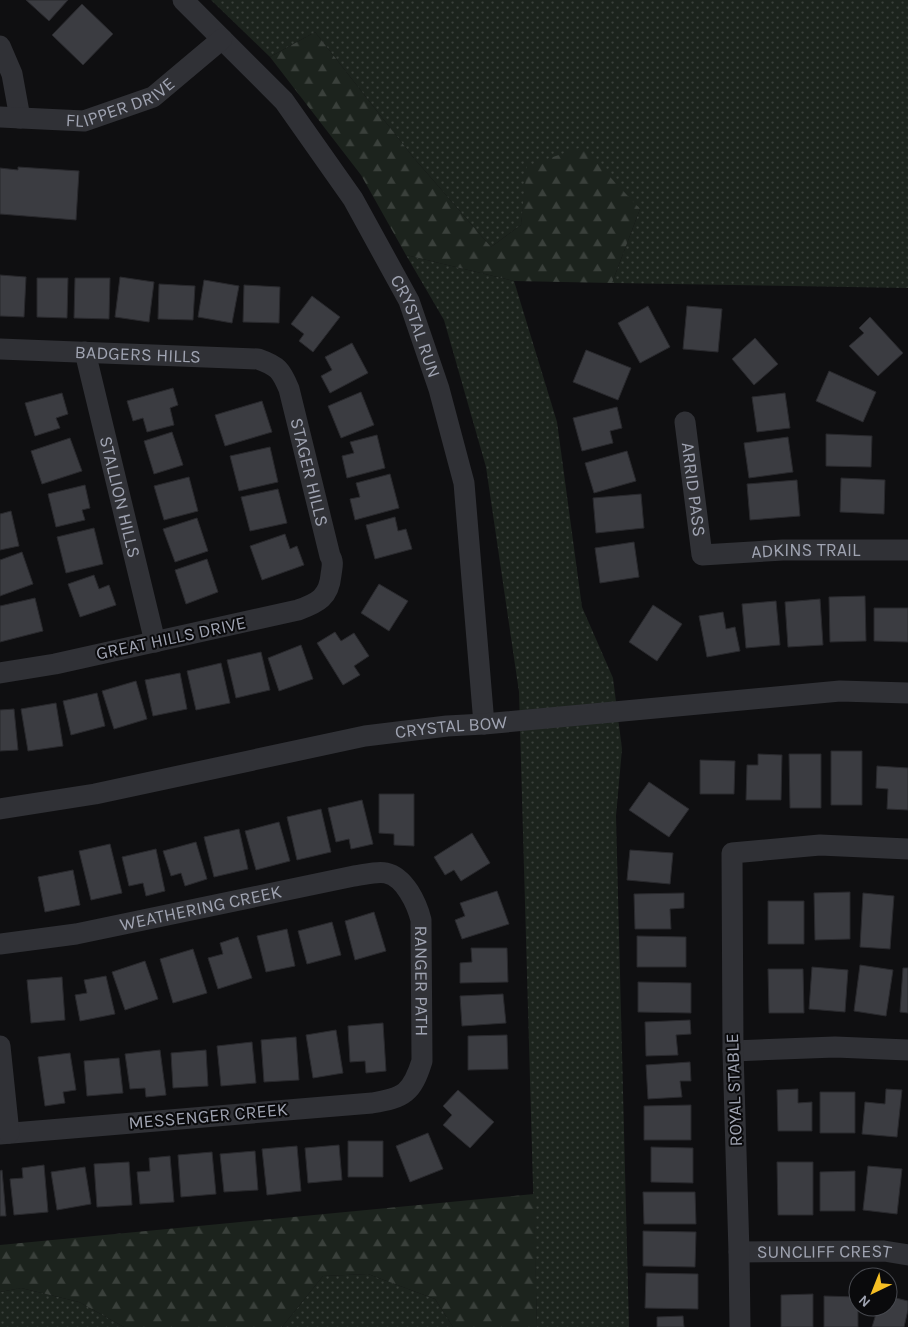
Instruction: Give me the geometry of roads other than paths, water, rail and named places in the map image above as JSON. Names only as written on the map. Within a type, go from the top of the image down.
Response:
[{"type":"street","name":"CRYSTAL RUN","points":[[183,0],[284,101],[353,199],[409,301],[439,388],[464,483],[484,724]]},
{"type":"street","name":"FLIPPER DRIVE","points":[[10,117],[84,121],[153,97],[222,39]]},
{"type":"street","points":[[0,46],[12,74],[10,117]]},
{"type":"street","name":"BADGERS HILLS","points":[[0,349],[258,359],[273,364]]},
{"type":"street","name":"STALLION HILLS","points":[[85,352],[155,642]]},
{"type":"street","name":"STAGER HILLS","points":[[273,364],[283,374],[290,389],[333,562],[330,583]]},
{"type":"street","name":"ARRID PASS","points":[[685,422],[702,555]]},
{"type":"street","name":"ADKINS TRAIL","points":[[702,555],[783,550],[908,550]]},
{"type":"street","name":"GREAT HILLS DRIVE","points":[[0,673],[55,664],[298,610],[314,604],[326,593],[330,583]]},
{"type":"street","name":"CRYSTAL BOW","points":[[0,809],[95,794],[365,736],[447,726],[840,691],[908,693]]},
{"type":"street","name":"ROYAL STABLE","points":[[740,1327],[740,1252],[733,1051],[732,853],[820,845],[908,849]]},
{"type":"street","name":"WEATHERING CREEK","points":[[0,944],[76,934],[354,876],[386,873],[398,880]]},
{"type":"street","name":"RANGER PATH","points":[[398,880],[410,892],[418,906],[421,920],[422,1060],[417,1076],[411,1086]]},
{"type":"street","points":[[0,1046],[4,1134]]},
{"type":"street","points":[[733,1051],[835,1047],[908,1050]]},
{"type":"street","name":"MESSENGER CREEK","points":[[4,1134],[390,1100],[403,1094],[411,1086]]},
{"type":"street","name":"SUNCLIFF CREST","points":[[740,1252],[884,1251],[908,1255]]}]
